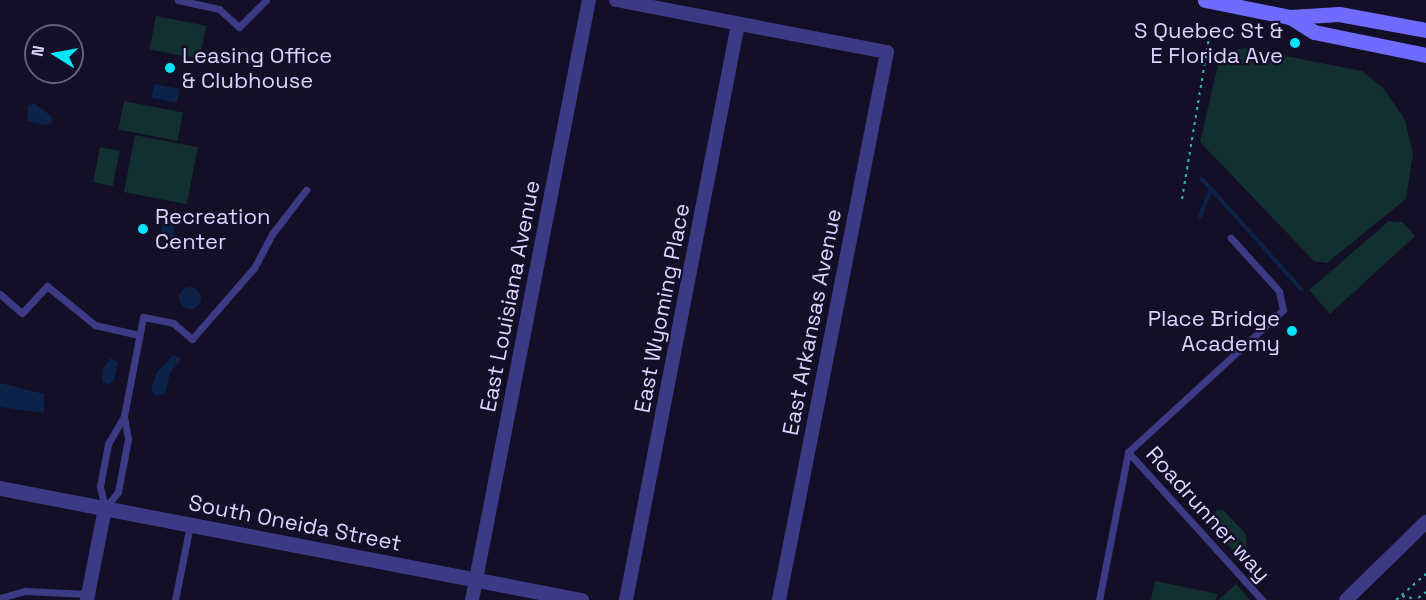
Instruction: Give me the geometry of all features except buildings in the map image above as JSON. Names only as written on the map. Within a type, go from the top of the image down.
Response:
[{"type":"main road","points":[[1205,0],[1233,3],[1290,17],[1339,14],[1426,30]]},
{"type":"main road","points":[[1290,17],[1314,32],[1426,55]]},
{"type":"street","name":"East Louisiana Avenue","points":[[472,600],[589,0]]},
{"type":"street","points":[[616,0],[738,24]]},
{"type":"street","name":"East Arkansas Avenue","points":[[738,24],[887,52],[779,600]]},
{"type":"street","name":"East Wyoming Place","points":[[626,600],[738,24]]},
{"type":"street","name":"South Oneida Street","points":[[0,488],[581,600]]},
{"type":"street","points":[[88,597],[105,508]]},
{"type":"street","points":[[1346,600],[1426,522]]},
{"type":"lane","points":[[178,0],[219,9],[239,27],[266,0]]},
{"type":"lane","points":[[105,508],[100,489],[108,444],[124,416],[143,317],[173,323],[192,339],[254,268],[272,234],[306,190]]},
{"type":"lane","points":[[1099,600],[1128,452],[1283,310],[1279,291],[1232,238]]},
{"type":"lane","points":[[0,294],[22,313],[47,286],[95,325],[139,335]]},
{"type":"lane","points":[[105,508],[118,492],[128,439],[124,416]]},
{"type":"lane","name":"Roadrunner way","points":[[1128,452],[1262,600]]},
{"type":"lane","points":[[176,600],[190,525]]},
{"type":"lane","points":[[0,598],[25,591],[88,597]]},
{"type":"path","points":[[1182,199],[1211,26]]},
{"type":"path","points":[[1396,600],[1426,574]]},
{"type":"path","points":[[1402,596],[1417,600],[1426,592]]},
{"type":"green space","points":[[156,16],[206,26],[200,59],[150,49]]},
{"type":"green space","points":[[1244,48],[1362,71],[1384,89],[1405,120],[1413,154],[1406,199],[1327,263],[1314,261],[1200,142],[1218,65],[1229,52]]},
{"type":"green space","points":[[124,101],[183,112],[177,141],[118,129]]},
{"type":"green space","points":[[135,135],[198,147],[187,204],[124,192]]},
{"type":"green space","points":[[100,147],[120,151],[113,186],[93,182]]},
{"type":"green space","points":[[1389,221],[1402,222],[1415,236],[1330,314],[1309,290]]},
{"type":"green space","points":[[1217,510],[1223,510],[1246,534],[1247,566],[1211,526],[1210,518]]},
{"type":"green space","points":[[1155,581],[1218,594],[1216,600],[1151,600]]},
{"type":"green space","points":[[1236,584],[1250,600],[1218,600]]},
{"type":"water","points":[[154,84],[180,89],[177,103],[151,98]]},
{"type":"water","points":[[34,103],[51,116],[52,123],[45,125],[27,121],[28,106]]},
{"type":"water","points":[[164,211],[177,213],[173,238],[160,236]]},
{"type":"water","points":[[186,287],[194,287],[201,294],[201,302],[194,309],[186,309],[179,302],[179,294]]},
{"type":"water","points":[[174,355],[181,359],[170,373],[165,394],[155,396],[151,390],[157,372]]},
{"type":"water","points":[[111,358],[118,362],[114,381],[109,384],[103,382],[102,370]]},
{"type":"water","points":[[0,383],[44,394],[44,413],[0,407]]},
{"type":"waterway","points":[[1202,179],[1301,289]]},
{"type":"waterway","points":[[1200,216],[1211,189]]},
{"type":"place","name":"S Quebec St & E Florida Ave","points":[[1295,43]]},
{"type":"place","name":"Leasing Office & Clubhouse","points":[[170,68]]},
{"type":"place","name":"Recreation Center","points":[[143,229]]},
{"type":"place","name":"Place Bridge Academy","points":[[1292,331]]}]
